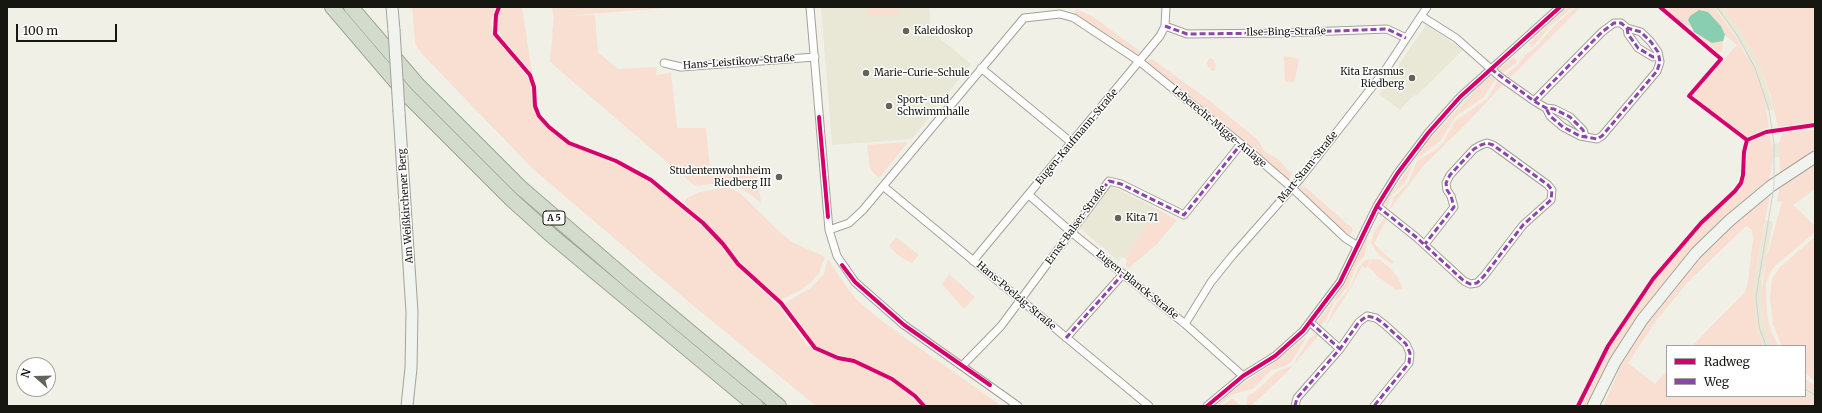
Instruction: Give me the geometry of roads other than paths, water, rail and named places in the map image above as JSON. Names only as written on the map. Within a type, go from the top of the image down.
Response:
[{"type":"highway","name":"A 5","points":[[332,7],[408,96],[511,199],[599,276],[756,406]]},
{"type":"highway","name":"A 5","points":[[351,7],[418,85],[520,187],[622,276],[780,406]]},
{"type":"main road","name":"Am Weißkirchener Berg","points":[[392,7],[412,312],[411,368],[407,406]]},
{"type":"main road","points":[[1593,406],[1615,362],[1642,320],[1696,253],[1729,221],[1761,194],[1815,157]]},
{"type":"main road","points":[[1597,406],[1602,389]]},
{"type":"street","points":[[810,7],[829,230],[837,256],[855,282],[904,325],[1018,406]]},
{"type":"street","points":[[1165,26],[1166,7]]},
{"type":"street","name":"Mart-Stam-Straße","points":[[1185,324],[1211,282],[1291,187],[1386,68],[1427,7]]},
{"type":"street","points":[[1207,406],[1243,376],[1275,356],[1295,339],[1310,322],[1340,282],[1356,245],[1377,206],[1397,174],[1428,133],[1460,98],[1560,7]]},
{"type":"street","name":"Leberecht-Migge-Anlage","points":[[981,68],[1024,18],[1031,16],[1060,14],[1074,18],[1139,61],[1241,144],[1291,187],[1345,238],[1356,245]]},
{"type":"street","points":[[1421,16],[1456,38],[1491,69],[1534,101],[1546,108],[1554,109],[1570,117],[1583,130],[1585,136]]},
{"type":"street","points":[[1534,101],[1602,32],[1618,22],[1624,24],[1627,28],[1641,32],[1658,52],[1657,56],[1660,62],[1658,71],[1602,136],[1597,139],[1580,136],[1563,127],[1550,116],[1546,108]]},
{"type":"street","name":"Ilse-Bing-Straße","points":[[1165,26],[1186,34],[1281,33],[1387,29],[1406,38]]},
{"type":"street","name":"Eugen-Kaufmann-Straße","points":[[973,261],[1139,61],[1165,26]]},
{"type":"street","points":[[1627,28],[1628,34],[1638,48],[1653,57],[1657,56]]},
{"type":"street","name":"Hans-Leistikow-Straße","points":[[664,63],[681,67],[815,57]]},
{"type":"street","points":[[829,230],[849,223],[883,186],[981,68],[1072,143]]},
{"type":"street","points":[[1377,206],[1425,244],[1464,281],[1470,284],[1477,283],[1523,225],[1550,200],[1552,190],[1548,185],[1493,145],[1487,143],[1481,145],[1474,148],[1450,175],[1446,183],[1447,190],[1452,196],[1454,206],[1425,244]]},
{"type":"street","name":"Ernst-Balser-Straße","points":[[962,366],[1001,326],[1109,181],[1121,184],[1184,215],[1241,144]]},
{"type":"street","name":"Hans-Poelzig-Straße","points":[[883,186],[1149,406]]},
{"type":"street","name":"Eugen-Blanck-Straße","points":[[1029,195],[1071,232],[1185,324],[1243,376]]},
{"type":"street","points":[[1066,338],[1123,274]]},
{"type":"street","points":[[1295,406],[1297,398],[1340,349],[1359,322],[1367,316],[1376,318],[1406,344],[1410,353],[1409,362],[1374,406]]},
{"type":"street","points":[[1310,322],[1340,349]]},
{"type":"tram line","points":[[1717,7],[1737,35],[1755,68],[1769,110],[1774,144],[1774,186],[1756,297],[1759,326],[1766,345]]},
{"type":"tram line","points":[[1806,390],[1815,395]]},
{"type":"place","name":"Kaleidoskop","points":[[906,31]]},
{"type":"place","name":"Marie-Curie-Schule","points":[[866,73]]},
{"type":"place","name":"Kita Erasmus Riedberg","points":[[1412,78]]},
{"type":"place","name":"Sport- und Schwimmhalle","points":[[889,106]]},
{"type":"place","name":"Studentenwohnheim Riedberg III","points":[[779,177]]},
{"type":"place","name":"Kita 71","points":[[1118,218]]}]
